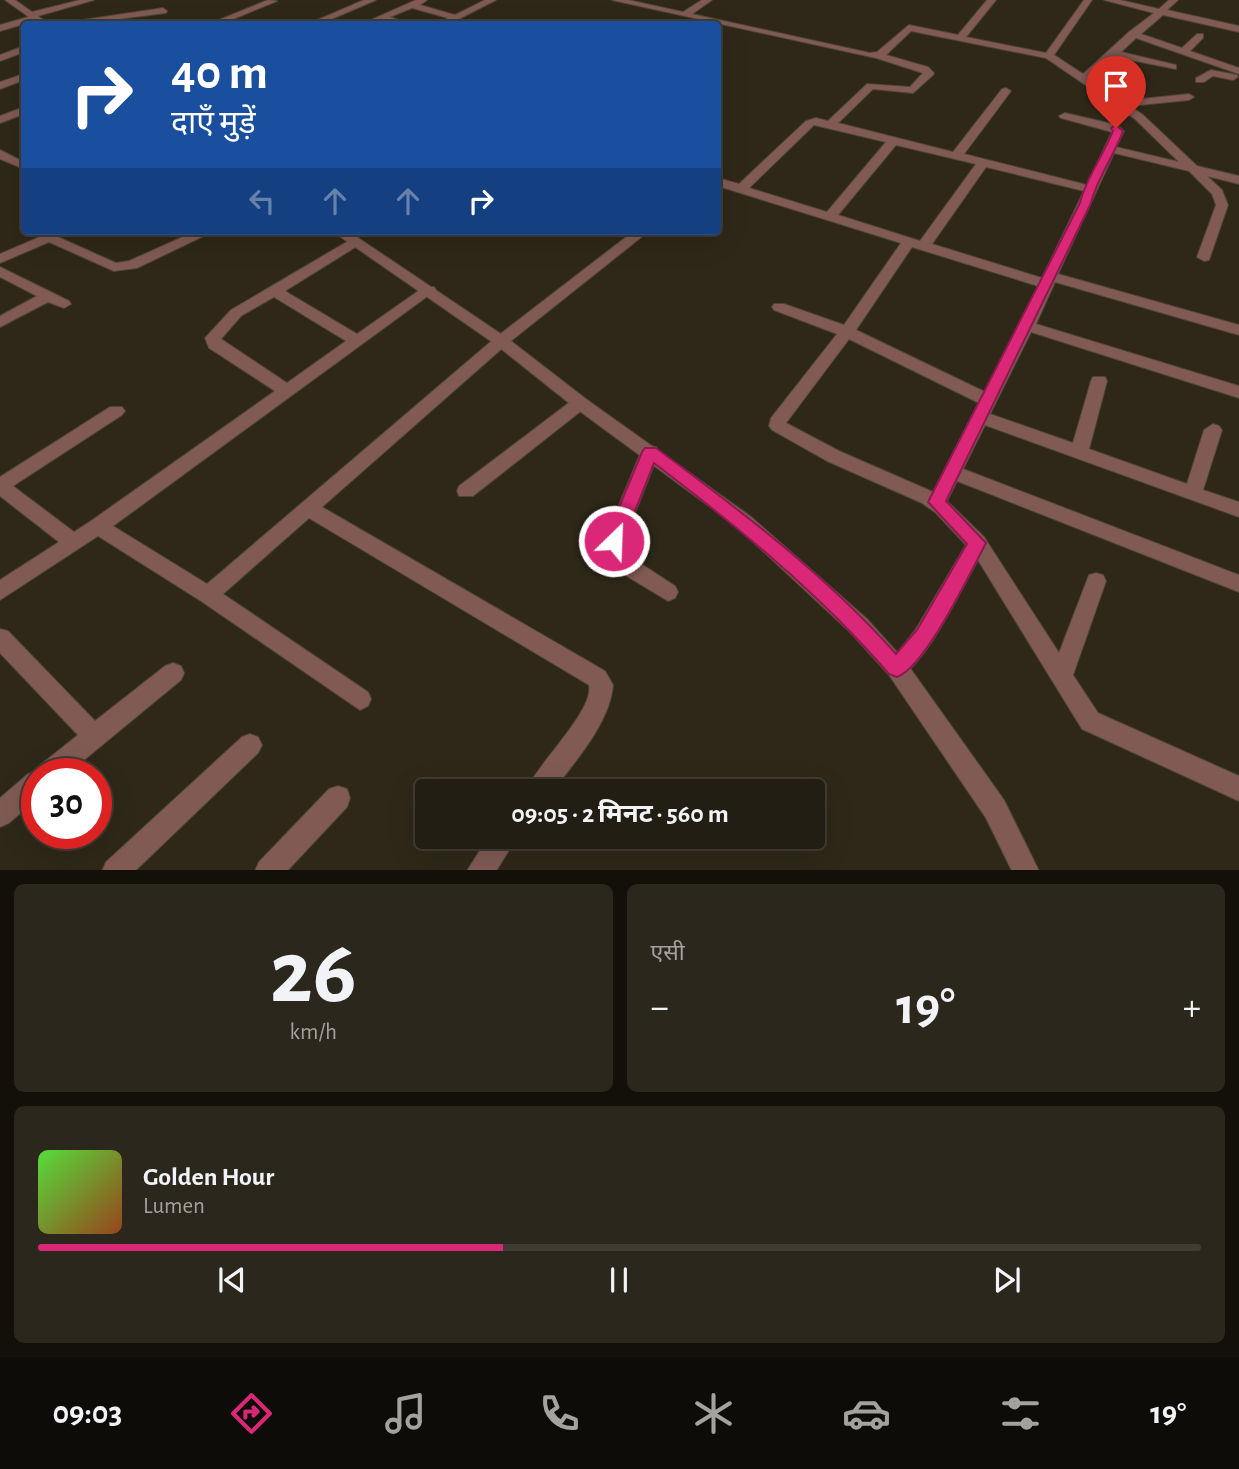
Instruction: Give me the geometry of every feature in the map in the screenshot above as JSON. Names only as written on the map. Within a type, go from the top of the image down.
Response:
[{"type":"street","points":[[9,0],[40,21]]},
{"type":"street","points":[[133,21],[171,6],[160,0]]},
{"type":"street","points":[[320,21],[372,0]]},
{"type":"street","points":[[374,21],[423,0]]},
{"type":"street","points":[[450,21],[492,0]]},
{"type":"street","points":[[616,0],[712,21]]},
{"type":"street","points":[[684,15],[708,0]]},
{"type":"street","points":[[961,37],[992,0]]},
{"type":"street","points":[[1049,56],[1088,0]]},
{"type":"street","points":[[1108,0],[1239,29]]},
{"type":"street","points":[[1084,79],[1132,34],[1174,0]]},
{"type":"street","points":[[0,28],[83,1],[111,21]]},
{"type":"street","points":[[222,21],[273,1]]},
{"type":"street","points":[[411,5],[457,18]]},
{"type":"street","points":[[1185,18],[1194,5]]},
{"type":"street","points":[[461,6],[473,9]]},
{"type":"street","points":[[117,21],[163,11]]},
{"type":"street","points":[[381,18],[393,21]]},
{"type":"street","points":[[721,23],[878,56],[924,69],[929,73],[913,90],[874,85],[832,123]]},
{"type":"street","points":[[878,56],[909,28],[1049,56],[1149,125],[1217,193],[1222,205],[1204,257]]},
{"type":"street","points":[[1132,34],[1239,71]]},
{"type":"street","points":[[1183,52],[1200,36]]},
{"type":"street","points":[[0,58],[21,50]]},
{"type":"street","points":[[1112,53],[1172,68]]},
{"type":"street","points":[[1200,80],[1211,73],[1239,78]]},
{"type":"street","points":[[0,86],[21,77]]},
{"type":"street","points":[[956,156],[1006,91]]},
{"type":"street","points":[[1121,104],[1189,97]]},
{"type":"street","points":[[0,120],[21,111]]},
{"type":"street","points":[[937,502],[1027,326],[1118,131],[1116,128],[1065,116]]},
{"type":"street","points":[[741,188],[813,121],[832,123],[1089,189]]},
{"type":"street","points":[[829,217],[894,140]]},
{"type":"street","points":[[1111,149],[1239,180]]},
{"type":"street","points":[[0,154],[21,164]]},
{"type":"street","points":[[982,163],[778,420],[778,426],[833,456],[937,502],[977,543],[1090,721],[1239,789]]},
{"type":"street","points":[[721,183],[917,243],[1239,330]]},
{"type":"street","points":[[0,260],[49,237],[114,267],[125,267],[199,235]]},
{"type":"street","points":[[344,235],[501,341],[580,403],[743,521],[859,626],[897,668],[995,809],[1026,870]]},
{"type":"street","points":[[208,595],[501,341],[637,235]]},
{"type":"street","points":[[288,392],[212,342],[227,320],[355,243]]},
{"type":"street","points":[[0,271],[64,304]]},
{"type":"street","points":[[0,592],[98,526],[429,290]]},
{"type":"street","points":[[275,291],[357,341]]},
{"type":"street","points":[[0,322],[47,296]]},
{"type":"street","points":[[779,307],[847,332],[984,409],[1079,452],[1239,510]]},
{"type":"street","points":[[1027,326],[1239,392]]},
{"type":"street","points":[[1079,452],[1100,381]]},
{"type":"street","points":[[467,491],[580,403]]},
{"type":"street","points":[[74,542],[0,486],[116,411]]},
{"type":"street","points":[[1193,493],[1213,430]]},
{"type":"street","points":[[650,452],[616,536],[614,554],[622,563],[668,592]]},
{"type":"street","points":[[952,472],[1239,584]]},
{"type":"street","points":[[307,508],[597,678],[604,691],[546,779]]},
{"type":"street","points":[[98,526],[208,595],[360,699]]},
{"type":"street","points":[[897,668],[924,636],[977,543]]},
{"type":"street","points":[[1062,675],[1097,580]]},
{"type":"street","points":[[0,638],[94,736]]},
{"type":"street","points":[[67,758],[173,673]]},
{"type":"street","points":[[115,870],[250,745]]},
{"type":"street","points":[[0,814],[21,796]]},
{"type":"street","points":[[268,870],[338,798]]},
{"type":"street","points":[[480,870],[495,849]]},
{"type":"route","points":[[614,541],[650,452],[743,521],[859,626],[897,668],[924,636],[977,543],[937,502],[1027,326],[1085,203],[1089,189],[1111,149],[1118,131],[1116,128]]}]
